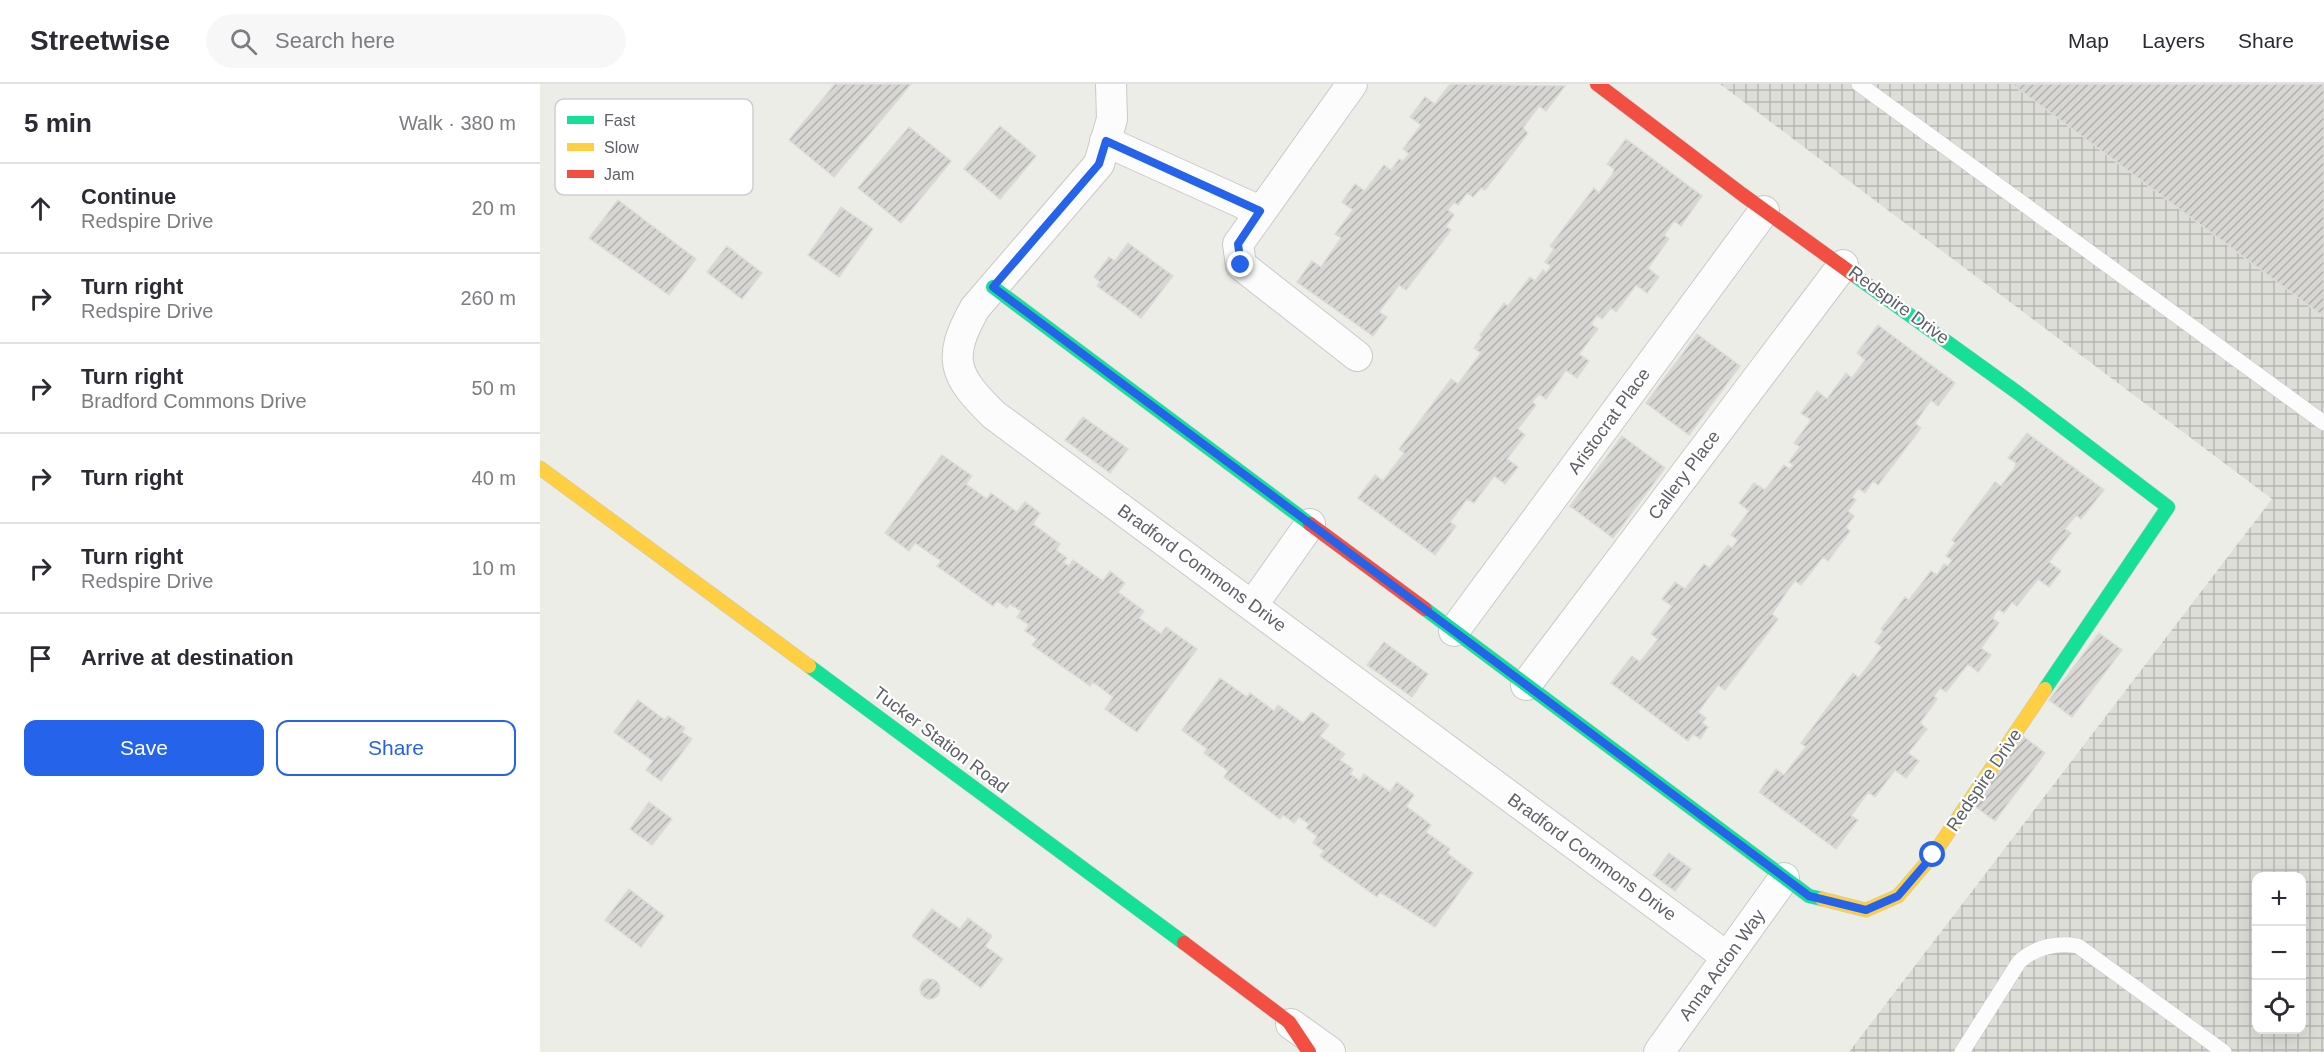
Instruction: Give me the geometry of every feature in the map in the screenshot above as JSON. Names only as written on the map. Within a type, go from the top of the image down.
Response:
[{"type":"street","name":"Bradford Commons Drive","points":[[1111,84],[1112,119],[1099,164],[975,308],[962,330],[956,361],[970,392],[994,415],[1727,957]]},
{"type":"street","points":[[1352,84],[1238,244],[1241,265],[1357,356]]},
{"type":"street","name":"Redspire Drive","points":[[993,287],[1809,896],[1866,910],[1898,896],[1933,855],[2168,507],[2090,445],[1843,265],[1764,211],[1597,84]]},
{"type":"street","points":[[1106,141],[1260,211]]},
{"type":"street","name":"Aristocrat Place","points":[[1454,631],[1764,211]]},
{"type":"street","name":"Callery Place","points":[[1526,685],[1843,265]]},
{"type":"street","name":"Tucker Station Road","points":[[540,468],[1289,1022],[1309,1052]]},
{"type":"street","points":[[1252,606],[1310,524]]},
{"type":"street","name":"Anna Acton Way","points":[[1659,1052],[1785,878]]},
{"type":"street","points":[[1289,1022],[1330,1052]]},
{"type":"lane","points":[[1859,84],[2324,423]]},
{"type":"lane","points":[[1962,1052],[2019,962],[2028,954],[2067,944],[2078,946],[2224,1052]]},
{"type":"shaded area","points":[[1720,84],[2324,84],[2324,1052],[1849,1052],[2272,499]]},
{"type":"building","points":[[835,84],[911,84],[834,177],[789,140]]},
{"type":"building","points":[[1450,84],[1565,86],[1546,111],[1539,106],[1523,128],[1528,133],[1485,190],[1481,188],[1473,197],[1467,193],[1458,205],[1454,202],[1448,210],[1454,215],[1446,226],[1451,230],[1406,290],[1399,285],[1379,312],[1387,317],[1373,336],[1297,282],[1312,261],[1321,267],[1341,238],[1335,234],[1353,210],[1342,202],[1355,184],[1365,191],[1384,165],[1391,170],[1399,159],[1403,161],[1409,154],[1403,149],[1421,125],[1410,117],[1425,97],[1435,104]]},
{"type":"building","points":[[2012,84],[2324,84],[2324,317]]},
{"type":"building","points":[[1000,126],[1036,156],[1000,199],[964,169]]},
{"type":"building","points":[[909,127],[951,161],[901,223],[858,188]]},
{"type":"building","points":[[1626,139],[1702,196],[1681,226],[1674,221],[1664,235],[1669,239],[1648,268],[1659,277],[1647,293],[1636,285],[1616,312],[1611,308],[1602,319],[1597,315],[1591,324],[1598,329],[1579,354],[1589,361],[1577,378],[1566,370],[1546,399],[1539,394],[1532,402],[1536,405],[1518,429],[1525,435],[1507,459],[1518,467],[1505,484],[1494,476],[1474,503],[1467,499],[1450,522],[1456,526],[1435,555],[1358,498],[1375,475],[1383,481],[1404,453],[1399,449],[1451,379],[1458,384],[1481,353],[1474,348],[1482,337],[1480,335],[1504,303],[1508,306],[1530,277],[1535,281],[1543,270],[1546,273],[1551,266],[1545,262],[1554,249],[1550,246],[1594,188],[1599,193],[1612,175],[1614,169],[1607,164]]},
{"type":"building","points":[[618,200],[696,259],[669,295],[589,238]]},
{"type":"building","points":[[841,207],[873,229],[839,277],[808,255]]},
{"type":"building","points":[[1128,243],[1173,276],[1141,318],[1097,286],[1100,282],[1094,277],[1109,257],[1115,261]]},
{"type":"building","points":[[727,246],[762,273],[742,299],[707,272]]},
{"type":"building","points":[[1878,325],[1955,383],[1938,406],[1931,400],[1915,423],[1921,428],[1878,485],[1873,481],[1865,493],[1858,488],[1852,497],[1856,500],[1848,511],[1854,516],[1846,527],[1850,531],[1828,561],[1823,557],[1801,585],[1795,581],[1788,590],[1772,614],[1778,619],[1725,690],[1718,685],[1698,712],[1706,718],[1702,723],[1708,727],[1700,739],[1693,734],[1688,741],[1611,683],[1632,656],[1640,662],[1658,639],[1651,634],[1672,606],[1662,599],[1675,582],[1685,589],[1704,564],[1710,568],[1728,545],[1732,548],[1738,540],[1731,535],[1749,511],[1739,503],[1754,483],[1765,490],[1784,465],[1790,469],[1793,465],[1789,462],[1800,447],[1794,443],[1811,420],[1801,413],[1817,391],[1827,399],[1846,373],[1852,378],[1865,360],[1857,353]]},
{"type":"building","points":[[1697,334],[1740,366],[1689,435],[1646,403]]},
{"type":"building","points":[[1083,417],[1128,449],[1110,473],[1065,440]]},
{"type":"building","points":[[2027,433],[2104,490],[2081,519],[2076,515],[2065,529],[2071,533],[2049,562],[2061,571],[2049,587],[2038,579],[2017,606],[2012,602],[2004,613],[1998,609],[1992,618],[1999,623],[1981,648],[1991,655],[1978,672],[1968,664],[1946,692],[1940,688],[1934,696],[1937,699],[1920,723],[1927,729],[1908,753],[1919,761],[1906,778],[1895,770],[1875,797],[1868,792],[1851,816],[1858,820],[1836,849],[1759,792],[1776,769],[1784,775],[1806,747],[1801,743],[1853,673],[1859,678],[1882,647],[1875,642],[1883,631],[1881,629],[1905,597],[1909,600],[1931,571],[1937,575],[1944,564],[1948,566],[1952,560],[1946,556],[1955,543],[1952,540],[1995,482],[2001,486],[2014,469],[2016,463],[2008,458]]},
{"type":"building","points":[[1622,436],[1665,468],[1613,538],[1570,506]]},
{"type":"building","points":[[942,455],[972,476],[966,484],[987,499],[991,493],[1017,512],[1025,502],[1040,513],[1033,524],[1060,544],[1056,550],[1067,558],[1063,562],[1069,566],[1073,560],[1103,581],[1110,571],[1125,583],[1118,592],[1144,611],[1139,618],[1161,634],[1166,627],[1197,649],[1137,732],[1105,709],[1113,697],[1093,682],[1090,686],[1032,645],[1037,639],[1025,631],[1029,625],[1017,617],[1021,611],[1010,604],[1007,608],[997,601],[993,606],[937,566],[941,561],[915,543],[909,551],[885,533]]},
{"type":"building","points":[[2099,633],[2122,650],[2072,717],[2049,700]]},
{"type":"building","points":[[1384,642],[1428,674],[1412,697],[1367,665]]},
{"type":"building","points":[[1220,678],[1247,697],[1250,693],[1274,711],[1278,705],[1303,723],[1312,712],[1329,725],[1320,736],[1345,754],[1340,760],[1353,769],[1350,774],[1360,781],[1364,774],[1390,792],[1397,782],[1414,795],[1406,806],[1431,825],[1426,832],[1450,849],[1447,853],[1473,873],[1435,927],[1380,892],[1377,897],[1320,856],[1324,851],[1313,843],[1317,836],[1306,828],[1309,824],[1299,817],[1294,823],[1283,815],[1280,819],[1224,777],[1228,771],[1204,753],[1207,749],[1182,730]]},
{"type":"building","points":[[638,700],[665,720],[668,716],[685,728],[682,732],[692,739],[661,781],[646,770],[653,761],[614,732]]},
{"type":"building","points":[[2023,736],[2045,753],[1995,821],[1972,804]]},
{"type":"building","points":[[649,802],[672,819],[652,845],[630,829]]},
{"type":"building","points":[[1669,853],[1691,869],[1675,891],[1653,875]]},
{"type":"building","points":[[629,889],[664,916],[641,947],[605,920]]},
{"type":"building","points":[[932,909],[960,929],[968,918],[992,936],[985,946],[1003,959],[981,988],[912,936]]},
{"type":"building","points":[[930,979],[937,982],[940,989],[937,996],[930,999],[923,996],[920,989],[923,982]]},
{"type":"traffic: fast","points":[[1854,275],[2018,393],[2168,507],[2045,689]]},
{"type":"traffic: fast","points":[[993,287],[1310,524]]},
{"type":"traffic: fast","points":[[1425,609],[1809,896],[1822,899]]},
{"type":"traffic: fast","points":[[809,666],[1184,943]]},
{"type":"traffic: slow","points":[[540,468],[809,666]]},
{"type":"traffic: slow","points":[[1822,899],[1866,910],[1898,896],[1933,855],[2045,689]]},
{"type":"traffic: jam","points":[[1597,84],[1743,195],[1854,275]]},
{"type":"traffic: jam","points":[[1310,524],[1425,609]]},
{"type":"traffic: jam","points":[[1184,943],[1289,1022],[1309,1052]]},
{"type":"route","points":[[1241,265],[1238,244],[1260,211],[1106,141],[1099,164],[993,287],[1809,896],[1866,910],[1898,896],[1933,855]]}]
